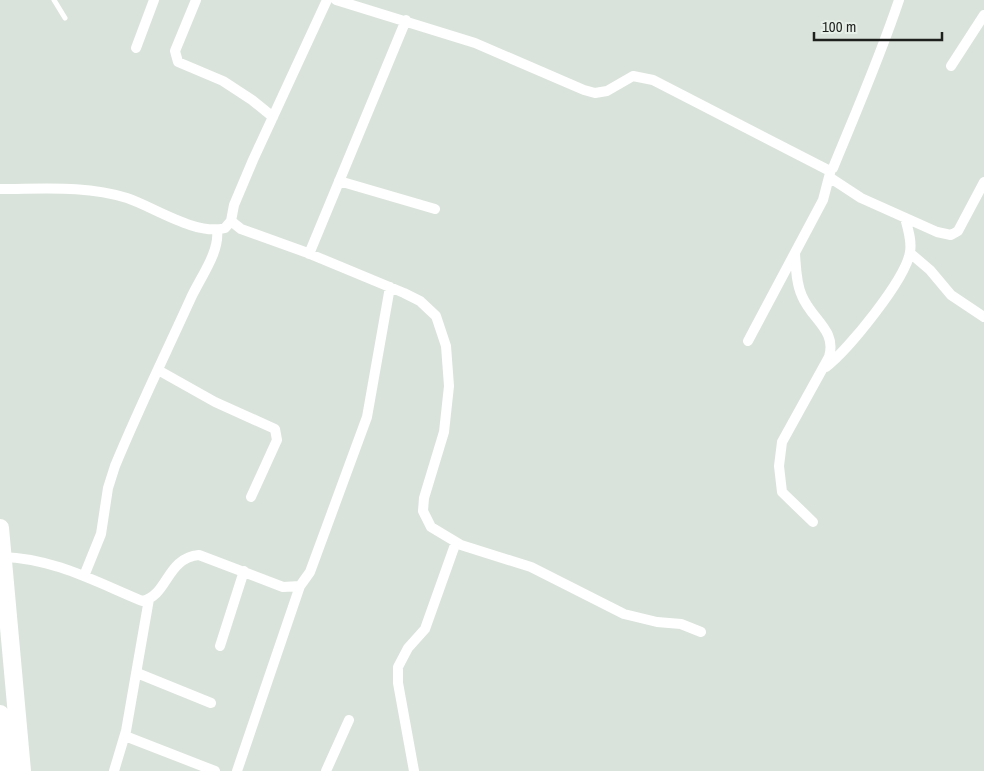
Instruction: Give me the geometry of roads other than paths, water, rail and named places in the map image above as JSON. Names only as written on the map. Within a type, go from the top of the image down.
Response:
[{"type":"highway","points":[[0,528],[22,771]]},
{"type":"highway","points":[[0,714],[5,771]]},
{"type":"street","points":[[136,48],[154,0]]},
{"type":"street","points":[[196,0],[177,43],[175,57],[178,62],[223,81],[252,100],[273,117]]},
{"type":"street","points":[[0,189],[106,192],[139,202],[196,226],[217,230],[225,228],[231,221],[234,205],[327,0]]},
{"type":"street","points":[[339,0],[475,43],[584,90],[595,92],[607,91],[633,76],[653,80],[825,169],[861,198],[937,232],[951,235],[958,231],[984,182]]},
{"type":"street","points":[[748,341],[823,200],[830,174],[848,128],[859,109],[899,0]]},
{"type":"street","points":[[951,66],[984,15]]},
{"type":"street","points":[[309,254],[406,20]]},
{"type":"street","points":[[339,180],[435,208]]},
{"type":"street","points":[[821,372],[838,358],[858,335],[899,278],[910,253],[910,240],[905,218]]},
{"type":"street","points":[[231,221],[241,229],[390,287],[429,308],[436,316],[446,346],[449,371],[446,418],[426,487],[423,511],[431,527],[456,542],[531,566],[624,614],[657,622],[681,624],[701,632]]},
{"type":"street","points":[[84,576],[101,534],[111,477],[158,370],[213,255],[218,238],[217,230]]},
{"type":"street","points":[[910,253],[930,270],[951,295],[984,317]]},
{"type":"street","points":[[795,254],[801,295],[810,312],[831,337],[832,346],[821,372],[782,442],[779,466],[782,492],[813,522]]},
{"type":"street","points":[[237,771],[300,586],[310,572],[367,416],[390,287]]},
{"type":"street","points":[[158,370],[215,402],[275,429],[277,440],[251,497]]},
{"type":"street","points":[[414,771],[398,683],[398,667],[408,648],[425,629],[456,542]]},
{"type":"street","points":[[114,771],[125,736],[150,599],[174,567],[189,556],[199,555],[284,587],[300,586]]},
{"type":"street","points":[[2,557],[35,560],[84,576],[142,600],[150,599]]},
{"type":"street","points":[[220,646],[244,571]]},
{"type":"street","points":[[136,673],[211,702]]},
{"type":"street","points":[[326,771],[349,720]]},
{"type":"street","points":[[125,736],[215,771]]},
{"type":"lane","points":[[54,0],[65,18]]}]
